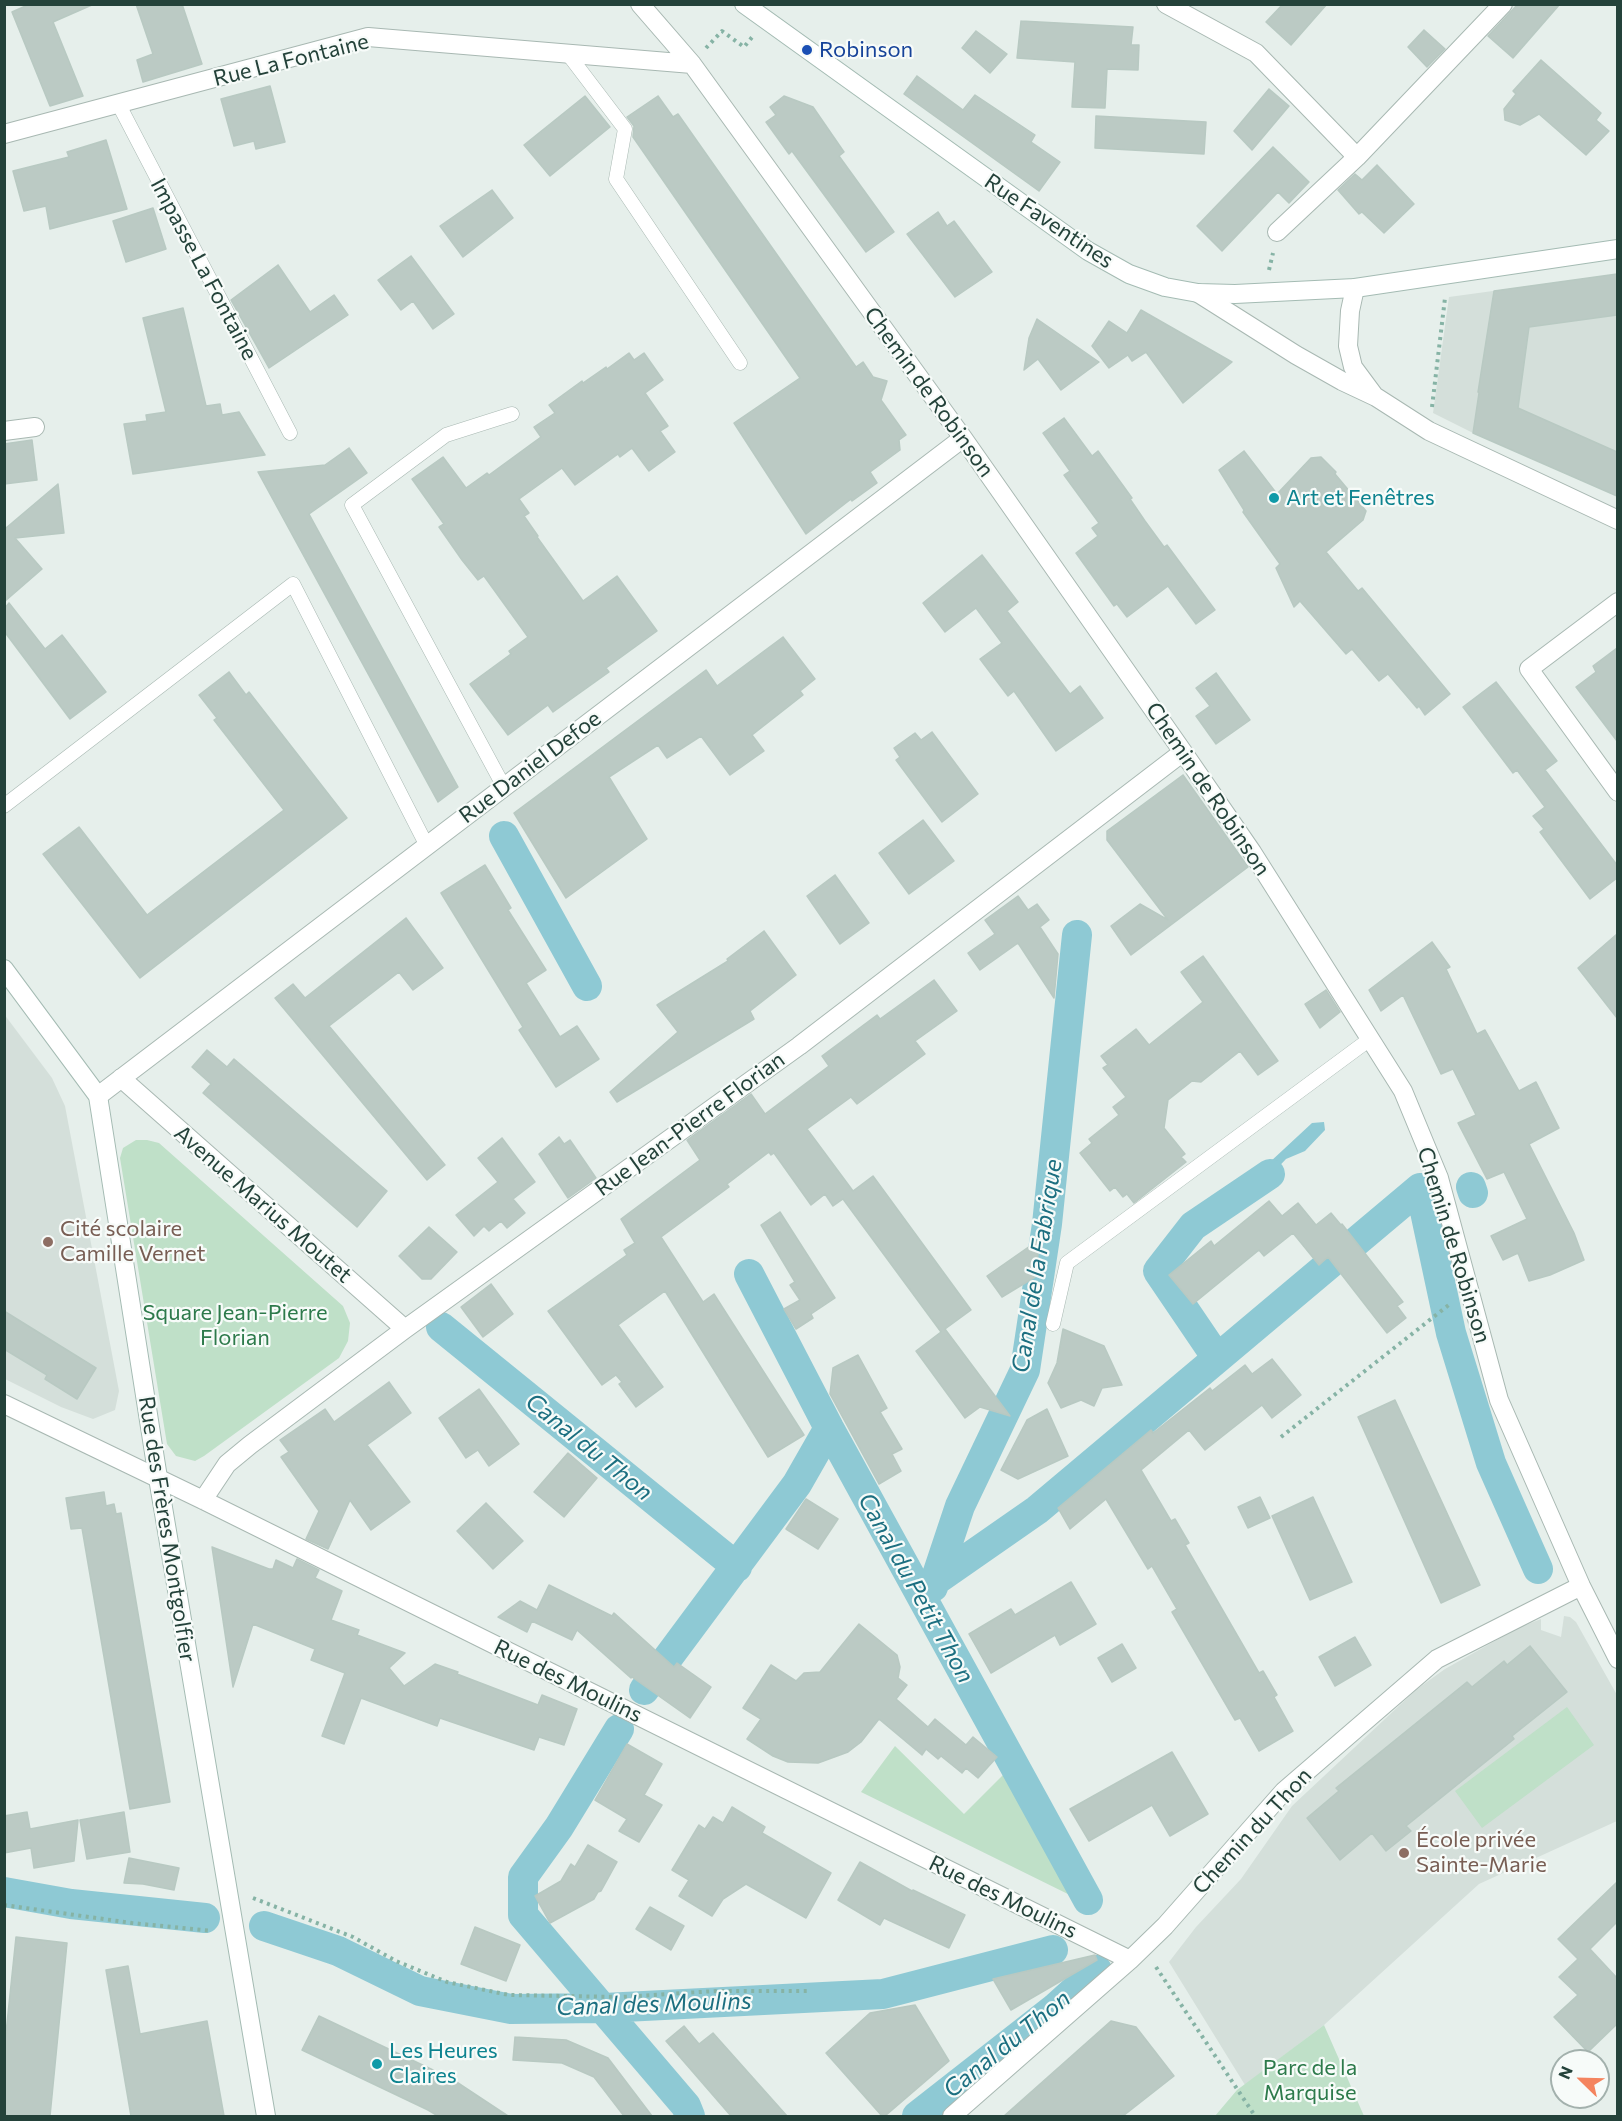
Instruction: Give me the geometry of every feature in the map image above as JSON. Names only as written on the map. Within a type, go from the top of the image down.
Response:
[{"type":"street","name":"Chemin de Robinson","points":[[640,4],[692,64],[963,438],[1252,852],[1403,1090],[1439,1178],[1499,1400],[1581,1586],[1617,1659]]},
{"type":"street","name":"Rue Faventines","points":[[744,4],[1088,251],[1129,274],[1165,287],[1198,293],[1235,294],[1354,288],[1617,249]]},
{"type":"street","points":[[1166,4],[1256,53],[1357,157]]},
{"type":"street","points":[[1277,232],[1357,157],[1503,4]]},
{"type":"street","name":"Rue La Fontaine","points":[[4,134],[368,37],[692,64]]},
{"type":"street","points":[[1354,288],[1348,346],[1353,367],[1376,397]]},
{"type":"street","points":[[1198,293],[1296,355],[1376,397],[1429,431],[1617,520]]},
{"type":"street","points":[[4,431],[34,427]]},
{"type":"street","name":"Rue Daniel Defoe","points":[[98,1096],[963,438]]},
{"type":"street","points":[[1617,602],[1529,669],[1617,792]]},
{"type":"street","name":"Rue Jean-Pierre Florian","points":[[203,1500],[226,1464],[405,1329],[799,1046],[1183,752]]},
{"type":"street","name":"Rue des Frères Montgolfier","points":[[4,969],[98,1096],[158,1478],[266,2116]]},
{"type":"street","name":"Avenue Marius Moutet","points":[[121,1078],[405,1329]]},
{"type":"street","name":"Rue des Moulins","points":[[4,1404],[1136,1954]]},
{"type":"street","name":"Chemin du Thon","points":[[952,2116],[1165,1926],[1284,1791],[1437,1659],[1581,1586]]},
{"type":"lane","points":[[568,54],[625,129],[616,179],[740,363]]},
{"type":"lane","name":"Impasse La Fontaine","points":[[119,105],[290,433]]},
{"type":"lane","points":[[504,787],[352,505],[446,435],[512,414]]},
{"type":"lane","points":[[4,806],[293,584],[427,846]]},
{"type":"lane","points":[[1053,1324],[1067,1263],[1370,1039]]},
{"type":"path","points":[[692,64],[722,31],[744,47],[765,20]]},
{"type":"path","points":[[1264,292],[1277,232]]},
{"type":"path","points":[[1431,413],[1448,273]]},
{"type":"path","points":[[1281,1437],[1469,1288]]},
{"type":"path","points":[[227,1888],[352,1936],[396,1961],[447,1982],[509,1995],[621,1997],[716,1991],[807,1991]]},
{"type":"path","points":[[4,1905],[132,1923],[234,1932]]},
{"type":"path","points":[[1136,1954],[1255,2116]]},
{"type":"shaded area","points":[[1617,274],[1617,496],[1433,413],[1449,297]]},
{"type":"shaded area","name":"Cité scolaire Camille Vernet","points":[[4,1014],[52,1078],[65,1106],[119,1391],[115,1410],[93,1419],[61,1407],[5,1379]]},
{"type":"shaded area","name":"École privée Sainte-Marie","points":[[1564,1616],[1576,1622],[1617,1695],[1617,1821],[1479,1884],[1324,2025],[1245,2085],[1169,1962],[1196,1927],[1241,1879],[1292,1806],[1417,1689],[1445,1669],[1518,1628],[1541,1619],[1541,1630],[1561,1637]]},
{"type":"green space","name":"Square Jean-Pierre Florian","points":[[136,1140],[159,1143],[343,1306],[350,1323],[348,1341],[339,1358],[195,1461],[176,1456],[167,1444],[120,1158],[123,1148]]},
{"type":"green space","points":[[1567,1707],[1594,1745],[1482,1828],[1455,1791]]},
{"type":"green space","points":[[895,1746],[964,1814],[1010,1768],[1080,1900],[861,1792]]},
{"type":"green space","name":"Parc de la Marquise","points":[[1324,2025],[1364,2116],[1215,2116],[1237,2090]]},
{"type":"water","points":[[1324,1122],[1325,1130],[1305,1151],[1286,1159],[1268,1178],[1270,1162],[1312,1123]]},
{"type":"building","points":[[30,4],[94,4],[53,22],[83,96],[50,106],[12,12]]},
{"type":"building","points":[[136,4],[182,4],[202,64],[143,82],[137,60],[153,54]]},
{"type":"building","points":[[1283,4],[1327,4],[1291,45],[1266,22]]},
{"type":"building","points":[[1518,4],[1560,4],[1513,58],[1488,36]]},
{"type":"building","points":[[1021,21],[1133,27],[1131,45],[1139,45],[1138,70],[1107,69],[1105,108],[1072,107],[1075,62],[1017,58]]},
{"type":"building","points":[[1424,30],[1445,49],[1427,67],[1408,47]]},
{"type":"building","points":[[976,31],[1007,54],[990,73],[962,48]]},
{"type":"building","points":[[1541,60],[1601,113],[1596,120],[1609,131],[1586,155],[1539,114],[1520,125],[1505,120],[1504,109],[1516,94],[1513,91]]},
{"type":"building","points":[[917,76],[963,110],[975,95],[1035,135],[1031,142],[1060,162],[1039,191],[904,94]]},
{"type":"building","points":[[270,86],[285,142],[256,149],[254,141],[234,146],[221,99]]},
{"type":"building","points":[[1269,89],[1289,106],[1252,150],[1234,131]]},
{"type":"building","points":[[585,96],[610,127],[550,176],[524,145]]},
{"type":"building","points":[[658,96],[673,117],[678,114],[856,367],[863,362],[873,377],[887,381],[881,400],[906,435],[899,440],[900,450],[870,472],[877,483],[852,501],[851,499],[806,534],[734,423],[800,378],[633,137],[634,126],[627,117]]},
{"type":"building","points":[[784,96],[813,107],[844,152],[839,156],[894,232],[866,252],[792,151],[789,154],[766,122],[776,115],[770,107]]},
{"type":"building","points":[[1096,116],[1206,122],[1204,154],[1095,148]]},
{"type":"building","points":[[106,140],[127,209],[50,229],[46,206],[24,211],[13,171],[69,157],[67,152]]},
{"type":"building","points":[[1273,147],[1309,182],[1289,203],[1278,192],[1222,251],[1197,226]]},
{"type":"building","points":[[1377,165],[1414,204],[1384,233],[1362,212],[1359,214],[1338,190],[1355,174],[1362,180]]},
{"type":"building","points":[[492,190],[513,218],[463,257],[440,226]]},
{"type":"building","points":[[153,208],[166,249],[126,262],[113,221]]},
{"type":"building","points":[[938,212],[947,226],[954,221],[992,272],[955,297],[907,234]]},
{"type":"building","points":[[411,256],[454,314],[433,329],[413,301],[401,310],[378,280]]},
{"type":"building","points":[[278,265],[310,312],[334,295],[348,315],[269,368],[231,300]]},
{"type":"building","points":[[1617,274],[1617,315],[1529,327],[1518,408],[1617,452],[1617,496],[1473,433],[1494,291]]},
{"type":"building","points":[[183,308],[206,406],[220,404],[222,415],[239,412],[265,455],[133,474],[124,424],[147,421],[146,415],[166,412],[143,318]]},
{"type":"building","points":[[1141,310],[1232,362],[1183,403],[1146,352],[1132,361],[1128,355],[1109,368],[1092,346],[1109,321],[1127,333]]},
{"type":"building","points":[[1037,319],[1099,362],[1061,390],[1038,359],[1024,370],[1029,338]]},
{"type":"building","points":[[629,353],[634,360],[644,353],[663,380],[645,393],[668,426],[660,431],[675,452],[649,471],[632,448],[620,457],[618,454],[575,485],[562,468],[519,499],[529,513],[524,516],[537,537],[583,601],[617,576],[657,631],[606,668],[609,672],[553,712],[548,705],[508,735],[470,684],[511,654],[509,651],[528,637],[484,576],[478,580],[462,560],[439,527],[444,524],[412,479],[443,457],[466,488],[487,473],[489,475],[541,437],[534,427],[555,413],[549,405],[582,381],[583,383],[606,367],[607,369]]},
{"type":"building","points":[[1064,418],[1092,456],[1098,451],[1164,547],[1167,545],[1215,610],[1196,624],[1168,586],[1127,617],[1117,604],[1114,606],[1076,553],[1098,536],[1092,528],[1099,523],[1064,475],[1070,471],[1043,433]]},
{"type":"building","points":[[32,440],[37,480],[4,484],[4,444]]},
{"type":"building","points":[[349,448],[367,473],[309,514],[458,787],[438,802],[258,472],[325,465]]},
{"type":"building","points":[[1244,451],[1277,494],[1311,458],[1321,457],[1336,472],[1335,474],[1366,511],[1363,520],[1326,552],[1358,591],[1362,588],[1450,694],[1425,715],[1388,674],[1379,681],[1352,649],[1346,654],[1300,601],[1294,607],[1276,568],[1280,564],[1243,512],[1244,510],[1219,470]]},
{"type":"building","points":[[58,484],[64,533],[15,538],[42,569],[4,602],[4,525],[6,528]]},
{"type":"building","points":[[982,555],[1018,602],[1007,611],[1070,694],[1080,686],[1103,718],[1056,751],[1014,691],[1008,696],[980,659],[1002,643],[976,608],[945,632],[923,603]]},
{"type":"building","points":[[9,603],[45,649],[62,635],[106,692],[70,719],[4,631],[4,609]]},
{"type":"building","points":[[783,637],[815,679],[800,691],[803,695],[752,735],[764,751],[730,775],[701,736],[667,758],[658,745],[609,777],[647,839],[566,898],[514,813],[706,670],[717,686]]},
{"type":"building","points":[[1617,648],[1617,741],[1576,687],[1596,672],[1593,666]]},
{"type":"building","points":[[229,672],[246,695],[249,692],[347,818],[140,978],[43,854],[79,827],[147,915],[284,810],[214,720],[217,718],[199,695]]},
{"type":"building","points":[[1216,673],[1250,720],[1216,744],[1196,716],[1210,706],[1196,688]]},
{"type":"building","points":[[1496,682],[1557,761],[1545,770],[1617,865],[1617,878],[1590,899],[1540,832],[1544,829],[1533,816],[1545,807],[1517,770],[1513,773],[1463,707]]},
{"type":"building","points":[[932,732],[978,794],[942,822],[896,760],[900,757],[894,748],[915,733],[921,740]]},
{"type":"building","points":[[1183,775],[1248,867],[1131,955],[1111,926],[1140,904],[1168,920],[1107,840],[1107,831]]},
{"type":"building","points":[[923,820],[954,861],[909,894],[879,853]]},
{"type":"building","points":[[485,865],[511,908],[508,910],[546,970],[526,983],[560,1037],[577,1026],[599,1059],[556,1087],[519,1030],[523,1027],[441,893]]},
{"type":"building","points":[[835,875],[869,923],[840,944],[807,896]]},
{"type":"building","points":[[1018,896],[1028,910],[1037,904],[1049,920],[1040,927],[1058,954],[1054,998],[1018,943],[980,970],[968,953],[995,934],[985,920]]},
{"type":"building","points":[[406,918],[443,968],[413,990],[399,972],[329,1026],[445,1165],[427,1180],[275,998],[293,984],[305,998]]},
{"type":"building","points":[[764,931],[796,975],[750,1011],[754,1019],[617,1102],[610,1092],[678,1032],[657,1005],[728,961],[727,959]]},
{"type":"building","points":[[1617,934],[1617,1018],[1578,968]]},
{"type":"building","points":[[1432,942],[1450,967],[1446,969],[1477,1034],[1485,1030],[1519,1091],[1536,1082],[1559,1128],[1529,1144],[1574,1233],[1584,1260],[1550,1275],[1529,1281],[1518,1253],[1503,1260],[1491,1236],[1527,1219],[1504,1172],[1487,1179],[1458,1123],[1476,1115],[1453,1069],[1441,1074],[1403,995],[1381,1011],[1369,990]]},
{"type":"building","points":[[1203,956],[1278,1061],[1258,1075],[1240,1051],[1201,1082],[1192,1081],[1168,1100],[1164,1128],[1185,1154],[1181,1157],[1186,1162],[1134,1203],[1127,1194],[1123,1197],[1115,1187],[1110,1191],[1080,1153],[1092,1143],[1089,1139],[1119,1115],[1113,1107],[1126,1097],[1103,1068],[1108,1065],[1101,1056],[1136,1029],[1149,1045],[1203,1002],[1181,972]]},
{"type":"building","points":[[934,980],[957,1011],[915,1041],[925,1054],[857,1104],[851,1097],[807,1129],[853,1191],[873,1176],[971,1310],[945,1329],[1010,1416],[980,1407],[965,1418],[916,1351],[941,1332],[843,1199],[833,1206],[825,1194],[811,1205],[774,1153],[771,1155],[769,1152],[727,1184],[729,1187],[661,1237],[703,1302],[714,1294],[804,1435],[768,1457],[665,1291],[618,1325],[663,1387],[636,1407],[619,1384],[622,1382],[616,1375],[602,1385],[548,1311],[627,1255],[624,1250],[635,1243],[621,1219],[700,1160],[687,1140],[751,1094],[765,1114],[829,1066],[822,1056],[877,1015],[880,1019]]},
{"type":"building","points":[[1326,990],[1340,1012],[1320,1028],[1305,1004]]},
{"type":"building","points":[[207,1050],[227,1067],[234,1059],[387,1191],[357,1227],[203,1093],[211,1084],[192,1067]]},
{"type":"building","points":[[559,1137],[564,1144],[570,1140],[596,1178],[568,1198],[539,1154]]},
{"type":"building","points":[[502,1138],[535,1182],[513,1199],[525,1213],[507,1228],[501,1221],[489,1231],[484,1226],[474,1236],[456,1215],[498,1182],[478,1158]]},
{"type":"building","points":[[1269,1201],[1282,1216],[1298,1203],[1316,1225],[1331,1213],[1403,1302],[1397,1306],[1406,1318],[1387,1333],[1328,1257],[1319,1265],[1293,1233],[1264,1256],[1259,1250],[1193,1304],[1169,1275],[1211,1241],[1214,1246]]},
{"type":"building","points":[[780,1212],[835,1298],[811,1314],[813,1318],[796,1329],[784,1309],[800,1300],[790,1285],[795,1282],[761,1225]]},
{"type":"building","points":[[429,1227],[457,1252],[431,1279],[422,1279],[399,1256]]},
{"type":"building","points":[[1040,1239],[1035,1277],[1002,1297],[987,1276]]},
{"type":"building","points":[[491,1284],[513,1314],[483,1337],[461,1307]]},
{"type":"building","points":[[4,1311],[96,1368],[77,1399],[45,1379],[47,1375],[4,1349]]},
{"type":"building","points":[[1063,1329],[1104,1346],[1122,1385],[1102,1388],[1094,1406],[1081,1400],[1061,1408],[1048,1383],[1057,1363]]},
{"type":"building","points":[[858,1355],[887,1408],[880,1412],[902,1449],[892,1454],[901,1471],[879,1484],[830,1394],[833,1368]]},
{"type":"building","points":[[1272,1359],[1301,1395],[1272,1418],[1262,1405],[1205,1450],[1189,1430],[1141,1470],[1171,1521],[1175,1519],[1189,1543],[1185,1545],[1259,1673],[1263,1671],[1277,1695],[1274,1697],[1293,1731],[1259,1751],[1240,1718],[1235,1720],[1172,1612],[1177,1609],[1152,1566],[1148,1569],[1106,1499],[1070,1529],[1058,1508],[1151,1430],[1153,1433],[1210,1388],[1212,1391],[1245,1365],[1252,1374]]},
{"type":"building","points":[[389,1382],[411,1413],[367,1445],[410,1502],[371,1530],[350,1500],[328,1549],[306,1539],[319,1511],[281,1457],[289,1452],[280,1440],[325,1409],[334,1422]]},
{"type":"building","points":[[479,1389],[519,1444],[489,1466],[478,1450],[466,1458],[439,1418]]},
{"type":"building","points":[[1395,1400],[1480,1585],[1441,1603],[1358,1417]]},
{"type":"building","points":[[1047,1409],[1068,1456],[1018,1479],[1001,1470],[1027,1420]]},
{"type":"building","points":[[568,1453],[597,1478],[564,1517],[534,1492]]},
{"type":"building","points":[[104,1492],[106,1506],[114,1504],[116,1514],[121,1513],[170,1802],[130,1809],[82,1528],[71,1529],[66,1498]]},
{"type":"building","points":[[1260,1497],[1270,1518],[1248,1528],[1238,1507]]},
{"type":"building","points":[[1313,1497],[1352,1582],[1310,1600],[1272,1516]]},
{"type":"building","points":[[806,1499],[838,1519],[818,1549],[786,1529]]},
{"type":"building","points":[[486,1503],[523,1541],[493,1569],[457,1531]]},
{"type":"building","points":[[212,1547],[269,1569],[273,1569],[276,1560],[293,1568],[297,1559],[319,1570],[315,1578],[342,1591],[331,1620],[359,1630],[357,1635],[405,1653],[389,1668],[404,1686],[435,1664],[538,1705],[542,1695],[577,1709],[564,1745],[539,1737],[534,1750],[440,1718],[437,1726],[361,1698],[344,1744],[322,1736],[345,1673],[311,1660],[315,1649],[253,1624],[233,1687]]},
{"type":"building","points":[[1071,1582],[1096,1624],[1060,1645],[1055,1635],[991,1673],[969,1634],[1011,1609],[1015,1615]]},
{"type":"building","points":[[549,1585],[612,1616],[614,1613],[674,1667],[677,1663],[711,1687],[690,1718],[631,1678],[577,1630],[572,1640],[532,1621],[527,1632],[498,1617],[520,1601],[537,1610]]},
{"type":"building","points":[[859,1624],[897,1655],[900,1667],[898,1678],[907,1685],[896,1699],[928,1727],[935,1719],[966,1745],[973,1737],[997,1757],[978,1778],[966,1768],[962,1773],[941,1756],[938,1759],[926,1749],[922,1755],[879,1719],[861,1742],[848,1752],[818,1763],[788,1762],[773,1756],[747,1739],[761,1719],[743,1708],[771,1665],[796,1681],[804,1673],[820,1672]]},
{"type":"building","points":[[1355,1637],[1371,1665],[1335,1686],[1319,1657]]},
{"type":"building","points":[[1122,1644],[1136,1668],[1112,1682],[1098,1658]]},
{"type":"building","points":[[1530,1646],[1567,1692],[1512,1736],[1514,1739],[1406,1826],[1411,1831],[1386,1851],[1372,1833],[1340,1860],[1307,1818],[1339,1791],[1336,1788],[1467,1682],[1472,1687],[1504,1661],[1507,1665]]},
{"type":"building","points":[[627,1744],[662,1764],[644,1795],[662,1805],[639,1842],[619,1831],[627,1819],[595,1800]]},
{"type":"building","points":[[1172,1752],[1208,1814],[1170,1836],[1152,1805],[1089,1841],[1070,1809]]},
{"type":"building","points":[[732,1807],[765,1827],[762,1833],[831,1873],[806,1918],[746,1884],[723,1899],[712,1916],[679,1896],[689,1880],[672,1870],[699,1825],[705,1829],[713,1817],[723,1823]]},
{"type":"building","points":[[27,1812],[30,1829],[78,1820],[74,1861],[34,1868],[31,1848],[4,1853],[4,1816]]},
{"type":"building","points":[[124,1812],[130,1852],[87,1859],[80,1820]]},
{"type":"building","points":[[588,1845],[617,1862],[594,1899],[550,1923],[535,1896],[561,1881],[571,1864],[575,1867]]},
{"type":"building","points":[[129,1858],[179,1868],[174,1890],[124,1883]]},
{"type":"building","points":[[860,1862],[912,1891],[965,1915],[949,1948],[884,1918],[880,1925],[838,1900]]},
{"type":"building","points":[[1617,1882],[1617,1922],[1590,1949],[1617,1978],[1617,2024],[1591,2049],[1585,2049],[1554,2017],[1578,1995],[1559,1977],[1578,1959],[1558,1939]]},
{"type":"building","points":[[650,1907],[684,1926],[671,1950],[636,1929]]},
{"type":"building","points":[[475,1927],[520,1945],[506,1981],[461,1964]]},
{"type":"building","points":[[16,1937],[67,1943],[50,2116],[4,2116],[4,2052]]},
{"type":"building","points":[[1095,1955],[1097,1960],[1011,2010],[993,1979]]},
{"type":"building","points":[[128,1966],[140,2034],[207,2021],[224,2116],[131,2116],[106,1970]]},
{"type":"building","points":[[915,2005],[949,2061],[885,2116],[882,2116],[826,2053],[870,2013]]},
{"type":"building","name":"Les Heures Claires","points":[[319,2016],[452,2079],[508,2116],[438,2116],[302,2050]]},
{"type":"building","points":[[1111,2021],[1136,2027],[1174,2076],[1123,2116],[1004,2116]]},
{"type":"building","points":[[684,2026],[699,2044],[713,2033],[787,2116],[731,2116],[666,2041]]},
{"type":"building","points":[[515,2037],[566,2040],[608,2058],[652,2116],[624,2116],[594,2077],[562,2063],[513,2060]]},
{"type":"waterway","name":"Canal du Petit Thon","points":[[504,836],[587,986]]},
{"type":"waterway","name":"Canal de la Fabrique","points":[[933,1587],[960,1506],[1025,1370],[1047,1224],[1077,935]]},
{"type":"waterway","name":"Canal de la Fabrique","points":[[1217,1358],[1158,1271],[1193,1226],[1270,1174]]},
{"type":"waterway","name":"Canal de la Fabrique","points":[[1471,1187],[1473,1193]]},
{"type":"waterway","name":"Canal de la Fabrique","points":[[935,1581],[1037,1510],[1420,1188],[1451,1333],[1491,1463],[1538,1569]]},
{"type":"waterway","name":"Canal du Petit Thon","points":[[749,1274],[829,1428],[1088,1900]]},
{"type":"waterway","name":"Canal du Thon","points":[[441,1327],[737,1567]]},
{"type":"waterway","name":"Canal du Thon","points":[[644,1690],[797,1484],[829,1428]]},
{"type":"waterway","name":"Canal du Thon","points":[[619,1729],[559,1827],[523,1877],[523,1915],[686,2106],[690,2116]]},
{"type":"waterway","name":"Canal des Moulins","points":[[4,1892],[71,1904],[205,1918]]},
{"type":"waterway","name":"Canal des Moulins","points":[[264,1926],[338,1951],[420,1991],[511,2009],[604,2008],[883,1994],[1053,1950]]},
{"type":"waterway","name":"Canal du Thon","points":[[917,2116],[1055,2008],[1097,1970]]},
{"type":"place","name":"Robinson","points":[[807,50]]},
{"type":"place","name":"Art et Fenêtres","points":[[1274,498]]},
{"type":"place","name":"Cité scolaire Camille Vernet","points":[[48,1242]]},
{"type":"place","name":"École privée Sainte-Marie","points":[[1404,1853]]},
{"type":"place","name":"Les Heures Claires","points":[[377,2064]]}]
